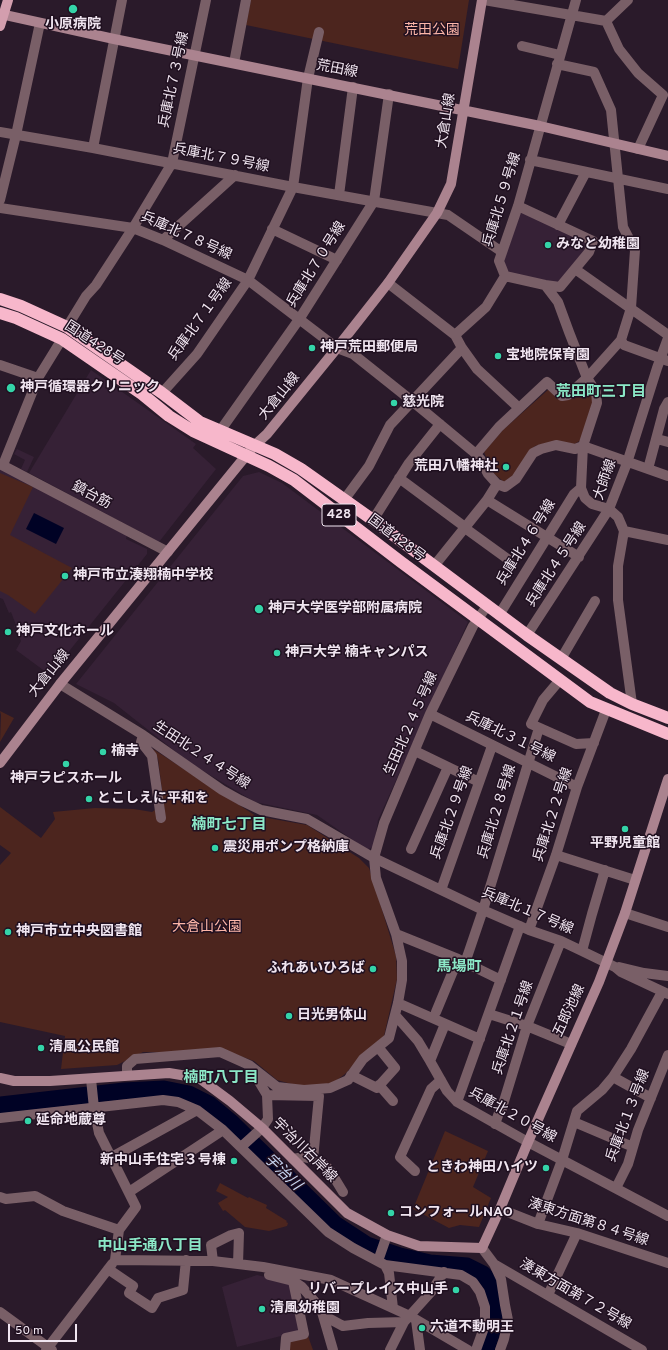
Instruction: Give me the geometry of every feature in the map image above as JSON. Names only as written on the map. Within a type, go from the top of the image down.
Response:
[{"type":"highway","name":"国道428号","points":[[0,299],[21,306],[67,327],[162,393],[200,422],[275,454],[301,469],[373,520],[499,615],[610,693],[632,704],[668,718]]},
{"type":"highway","name":"国道428号","points":[[0,313],[23,321],[62,339],[193,431],[246,455],[294,480],[559,681],[590,702],[606,710],[668,734]]},
{"type":"main road","points":[[0,26],[2,14],[8,0]]},
{"type":"street","points":[[93,148],[122,0]]},
{"type":"street","name":"兵庫北７３号線","points":[[67,327],[86,296],[96,285],[133,228],[172,163],[206,0]]},
{"type":"street","points":[[234,63],[246,0]]},
{"type":"street","points":[[483,0],[606,21]]},
{"type":"street","name":"大倉山線","points":[[0,763],[60,684],[246,455],[267,434],[337,348],[388,283],[437,213],[451,184],[462,110],[483,0]]},
{"type":"street","name":"兵庫北５９号線","points":[[505,276],[499,261],[518,206],[576,0]]},
{"type":"street","points":[[606,21],[628,0]]},
{"type":"street","name":"荒田線","points":[[2,14],[194,56],[389,94],[540,126],[668,156]]},
{"type":"street","points":[[606,21],[619,49],[638,73],[666,93],[638,149]]},
{"type":"street","points":[[0,200],[16,135],[40,23]]},
{"type":"street","name":"兵庫北７１号線","points":[[162,393],[197,354],[248,280],[293,187],[308,78],[319,32]]},
{"type":"street","points":[[476,454],[499,427],[547,382],[562,396],[568,395],[588,378],[621,340],[631,308],[635,250],[623,227],[611,110],[594,72],[522,46]]},
{"type":"street","points":[[339,195],[353,87]]},
{"type":"street","name":"兵庫北７０号線","points":[[220,430],[300,318],[374,201],[389,94]]},
{"type":"street","name":"兵庫北７９号線","points":[[0,132],[93,148],[425,212],[448,215],[502,252]]},
{"type":"street","points":[[530,160],[668,189]]},
{"type":"street","points":[[558,225],[586,172]]},
{"type":"street","points":[[163,240],[235,175]]},
{"type":"street","points":[[455,335],[486,307],[505,276],[560,287],[589,252],[593,241],[518,206]]},
{"type":"street","name":"兵庫北７８号線","points":[[0,208],[133,228],[163,240],[248,280],[300,318],[337,348],[353,354],[412,401],[476,454],[481,460],[488,474],[497,484]]},
{"type":"street","points":[[272,229],[337,260]]},
{"type":"street","points":[[575,269],[631,308],[668,337]]},
{"type":"street","points":[[388,283],[455,335],[462,348],[478,369],[519,408]]},
{"type":"street","points":[[545,285],[558,302],[588,378],[596,392],[597,403],[583,446],[581,488],[585,498],[592,504],[609,509]]},
{"type":"street","name":"大師線","points":[[624,531],[618,517],[609,509],[664,360],[668,337]]},
{"type":"street","points":[[2,464],[38,378],[62,339]]},
{"type":"street","points":[[621,340],[624,345],[664,360]]},
{"type":"street","points":[[344,500],[369,466],[390,425],[462,348]]},
{"type":"street","points":[[0,366],[38,378]]},
{"type":"street","points":[[648,469],[664,409],[668,402]]},
{"type":"street","points":[[373,520],[409,463],[440,424]]},
{"type":"street","points":[[657,439],[668,442]]},
{"type":"street","points":[[434,566],[487,500],[497,484],[505,487],[516,479],[533,453],[541,449],[556,445],[575,449],[583,446],[668,476]]},
{"type":"street","name":"鎮台筋","points":[[2,464],[168,552]]},
{"type":"street","points":[[400,478],[509,560]]},
{"type":"street","name":"兵庫北４６号線","points":[[499,615],[574,494],[581,488]]},
{"type":"street","points":[[487,500],[579,557]]},
{"type":"street","name":"兵庫北４５号線","points":[[527,635],[609,509]]},
{"type":"street","points":[[632,704],[618,600],[618,566],[624,531],[668,540]]},
{"type":"street","points":[[560,659],[595,601]]},
{"type":"street","name":"生田北２４５号線","points":[[374,858],[384,823],[430,714],[473,626],[487,606]]},
{"type":"street","name":"兵庫北２８号線","points":[[436,1012],[461,961],[483,910],[539,728],[531,724],[543,700],[559,681]]},
{"type":"street","name":"生田北２４４号線","points":[[60,684],[143,735],[222,790],[240,800],[261,810],[307,819],[374,858]]},
{"type":"street","name":"兵庫北２２号線","points":[[457,1102],[501,980],[556,855],[577,787],[606,710]]},
{"type":"street","name":"兵庫北３１号線","points":[[430,714],[577,787]]},
{"type":"street","points":[[539,728],[576,744],[594,743]]},
{"type":"street","points":[[143,735],[141,742],[152,756],[162,818]]},
{"type":"street","name":"兵庫北２９号線","points":[[441,890],[492,746]]},
{"type":"street","points":[[415,751],[479,782]]},
{"type":"street","points":[[411,849],[448,767]]},
{"type":"street","name":"五郎池線","points":[[482,1248],[599,982],[610,965],[635,880],[668,779]]},
{"type":"street","points":[[556,855],[635,880]]},
{"type":"street","points":[[126,1075],[127,1066],[135,1059],[160,1056],[175,1057],[220,1052],[249,1065],[276,1087],[304,1090],[330,1088],[348,1080],[363,1059],[389,1038],[396,1016],[402,980],[402,961],[396,934],[376,878],[374,858]]},
{"type":"street","name":"兵庫北１７号線","points":[[374,858],[483,910],[524,928],[561,941],[665,993]]},
{"type":"street","points":[[582,951],[606,870]]},
{"type":"street","points":[[625,913],[668,927]]},
{"type":"street","points":[[396,934],[461,961],[501,980]]},
{"type":"street","name":"兵庫北２１号線","points":[[495,1124],[500,1110],[501,1111],[527,1026],[561,941]]},
{"type":"street","points":[[610,965],[624,967],[644,973],[668,976]]},
{"type":"street","points":[[538,1224],[562,1160],[577,1111],[602,1090],[613,1077],[665,993]]},
{"type":"street","points":[[398,1003],[480,1039]]},
{"type":"street","points":[[489,1014],[527,1026],[571,1044]]},
{"type":"street","name":"兵庫北２０号線","points":[[396,1016],[418,1041],[447,1091],[457,1102],[528,1142],[668,1216]]},
{"type":"street","points":[[430,1061],[445,1024]]},
{"type":"street","points":[[351,1076],[377,1088],[395,1068],[378,1047]]},
{"type":"street","name":"兵庫北１３号線","points":[[616,1188],[628,1164],[668,1055]]},
{"type":"street","points":[[243,1146],[262,1128],[268,1119],[266,1095],[249,1065]]},
{"type":"street","name":"宇治川右岸線","points":[[0,1078],[32,1082],[91,1084],[126,1075],[169,1072],[199,1078],[230,1101],[262,1128],[347,1213],[385,1240],[419,1246],[482,1248]]},
{"type":"street","points":[[613,1077],[651,1098]]},
{"type":"street","points":[[415,1171],[400,1157],[430,1089],[441,1080]]},
{"type":"street","points":[[0,1312],[49,1349],[115,1260],[119,1230],[136,1207],[99,1133],[91,1084]]},
{"type":"street","points":[[379,1085],[393,1100]]},
{"type":"street","points":[[266,1095],[319,1096],[313,1159]]},
{"type":"street","points":[[0,1118],[94,1106],[163,1100],[178,1102],[197,1110],[243,1146],[328,1232],[353,1248],[380,1261],[461,1275],[473,1282],[480,1292],[485,1308],[485,1325],[476,1350]]},
{"type":"street","points":[[112,1158],[197,1110]]},
{"type":"street","points":[[574,1122],[633,1147]]},
{"type":"street","points":[[129,1192],[223,1130]]},
{"type":"street","points":[[293,1159],[304,1157],[322,1163],[329,1169],[343,1192]]},
{"type":"street","points":[[0,1197],[35,1196],[63,1211],[119,1230]]},
{"type":"street","name":"湊東方面第８４号線","points":[[500,1209],[538,1224],[577,1234],[668,1263]]},
{"type":"street","points":[[213,1261],[211,1245],[231,1235],[239,1233],[238,1264]]},
{"type":"street","points":[[548,1295],[577,1234]]},
{"type":"street","points":[[380,1261],[385,1240]]},
{"type":"street","points":[[482,1248],[494,1264],[501,1279],[508,1320],[500,1350]]},
{"type":"street","points":[[115,1260],[213,1261],[331,1280],[393,1308],[410,1319],[468,1350]]},
{"type":"street","points":[[108,1269],[133,1286],[129,1293],[152,1308],[158,1298],[183,1290],[186,1260]]},
{"type":"street","points":[[380,1261],[389,1273],[393,1308]]},
{"type":"street","name":"湊東方面第７２号線","points":[[494,1264],[642,1350]]},
{"type":"street","points":[[263,1268],[262,1273],[293,1281],[302,1287],[330,1319],[343,1326],[410,1319]]},
{"type":"street","points":[[390,1350],[410,1319],[444,1272]]},
{"type":"street","points":[[285,1350],[286,1338],[304,1334],[293,1281]]},
{"type":"street","points":[[321,1309],[334,1350]]},
{"type":"street","points":[[410,1319],[420,1350]]},
{"type":"shaded area","name":"みなと幼稚園","points":[[523,212],[588,243],[587,248],[558,284],[506,272],[504,260],[519,214]]},
{"type":"shaded area","points":[[91,370],[196,444],[193,448],[216,469],[159,542],[29,473]]},
{"type":"shaded area","points":[[17,449],[34,457],[27,472],[21,469],[25,460],[14,454]]},
{"type":"shaded area","name":"神戸市立湊翔楠中学校","points":[[0,468],[127,535],[126,539],[147,549],[147,554],[50,675],[16,650],[21,641],[14,626],[16,625],[11,612],[9,613],[3,599],[0,598]]},
{"type":"shaded area","name":"神戸大学 楠キャンパス","points":[[259,472],[282,483],[468,622],[378,820],[374,846],[367,850],[317,815],[255,802],[190,763],[114,703],[76,684],[243,476]]},
{"type":"shaded area","name":"清風幼稚園","points":[[257,1275],[291,1283],[301,1331],[237,1347],[222,1287]]},
{"type":"green space","name":"荒田公園","points":[[251,0],[469,0],[458,69],[246,25]]},
{"type":"green space","points":[[585,383],[588,386],[594,401],[581,440],[573,445],[557,441],[535,446],[514,475],[504,482],[492,472],[484,452],[503,430],[549,389],[561,398]]},
{"type":"green space","points":[[0,473],[33,487],[10,535],[72,568],[35,614],[0,591]]},
{"type":"green space","points":[[0,711],[14,718],[0,742],[1,715]]},
{"type":"green space","name":"大倉山公園","points":[[153,749],[256,816],[307,825],[359,858],[369,868],[396,956],[397,979],[384,1036],[345,1074],[333,1083],[314,1086],[295,1085],[277,1080],[254,1061],[221,1049],[143,1052],[117,1065],[61,1069],[65,1036],[0,1022],[0,865],[11,853],[0,845],[0,807],[41,838],[55,819],[53,812],[95,808],[134,809],[152,812],[155,810],[165,813],[158,759]]},
{"type":"green space","points":[[445,1131],[488,1151],[473,1187],[491,1198],[479,1227],[460,1225],[449,1228],[413,1209]]},
{"type":"green space","points":[[220,1183],[248,1198],[249,1197],[267,1205],[266,1208],[287,1221],[287,1226],[269,1231],[245,1227],[225,1210],[223,1211],[218,1203],[228,1197],[216,1191]]},
{"type":"green space","points":[[308,1336],[313,1350],[288,1350],[289,1340]]},
{"type":"water","points":[[34,513],[64,528],[56,544],[26,529]]},
{"type":"waterway","name":"宇治川","points":[[0,1105],[124,1091],[164,1089],[189,1094],[209,1104],[232,1123],[335,1224],[367,1245],[400,1256],[430,1263],[467,1266],[483,1274],[492,1285],[495,1303],[493,1328],[486,1350]]},
{"type":"place","name":"小原病院","points":[[73,9]]},
{"type":"place","name":"みなと幼稚園","points":[[548,245]]},
{"type":"place","name":"神戸荒田郵便局","points":[[312,348]]},
{"type":"place","name":"宝地院保育園","points":[[498,356]]},
{"type":"place","name":"神戸循環器クリニック","points":[[11,388]]},
{"type":"place","name":"慈光院","points":[[394,403]]},
{"type":"place","name":"荒田八幡神社","points":[[506,467]]},
{"type":"place","name":"神戸市立湊翔楠中学校","points":[[65,576]]},
{"type":"place","name":"神戸大学医学部附属病院","points":[[259,609]]},
{"type":"place","name":"神戸文化ホール","points":[[8,632]]},
{"type":"place","name":"神戸大学 楠キャンパス","points":[[277,653]]},
{"type":"place","name":"楠寺","points":[[103,752]]},
{"type":"place","name":"神戸ラピスホール","points":[[66,764]]},
{"type":"place","name":"とこしえに平和を","points":[[89,799]]},
{"type":"place","name":"平野児童館","points":[[625,829]]},
{"type":"place","name":"震災用ポンプ格納庫","points":[[215,848]]},
{"type":"place","name":"神戸市立中央図書館","points":[[8,932]]},
{"type":"place","name":"ふれあいひろば","points":[[373,969]]},
{"type":"place","name":"日光男体山","points":[[289,1016]]},
{"type":"place","name":"清風公民館","points":[[41,1048]]},
{"type":"place","name":"延命地蔵尊","points":[[28,1121]]},
{"type":"place","name":"新中山手住宅３号棟","points":[[234,1161]]},
{"type":"place","name":"ときわ神田ハイツ","points":[[546,1168]]},
{"type":"place","name":"コンフォールNAO","points":[[391,1213]]},
{"type":"place","name":"リバープレイス中山手","points":[[456,1290]]},
{"type":"place","name":"清風幼稚園","points":[[262,1309]]},
{"type":"place","name":"六道不動明王","points":[[422,1328]]},
{"type":"district","name":"荒田町三丁目","points":[[601,393]]},
{"type":"district","name":"楠町七丁目","points":[[229,826]]},
{"type":"district","name":"馬場町","points":[[459,968]]},
{"type":"district","name":"楠町八丁目","points":[[221,1079]]},
{"type":"district","name":"中山手通八丁目","points":[[150,1247]]}]
